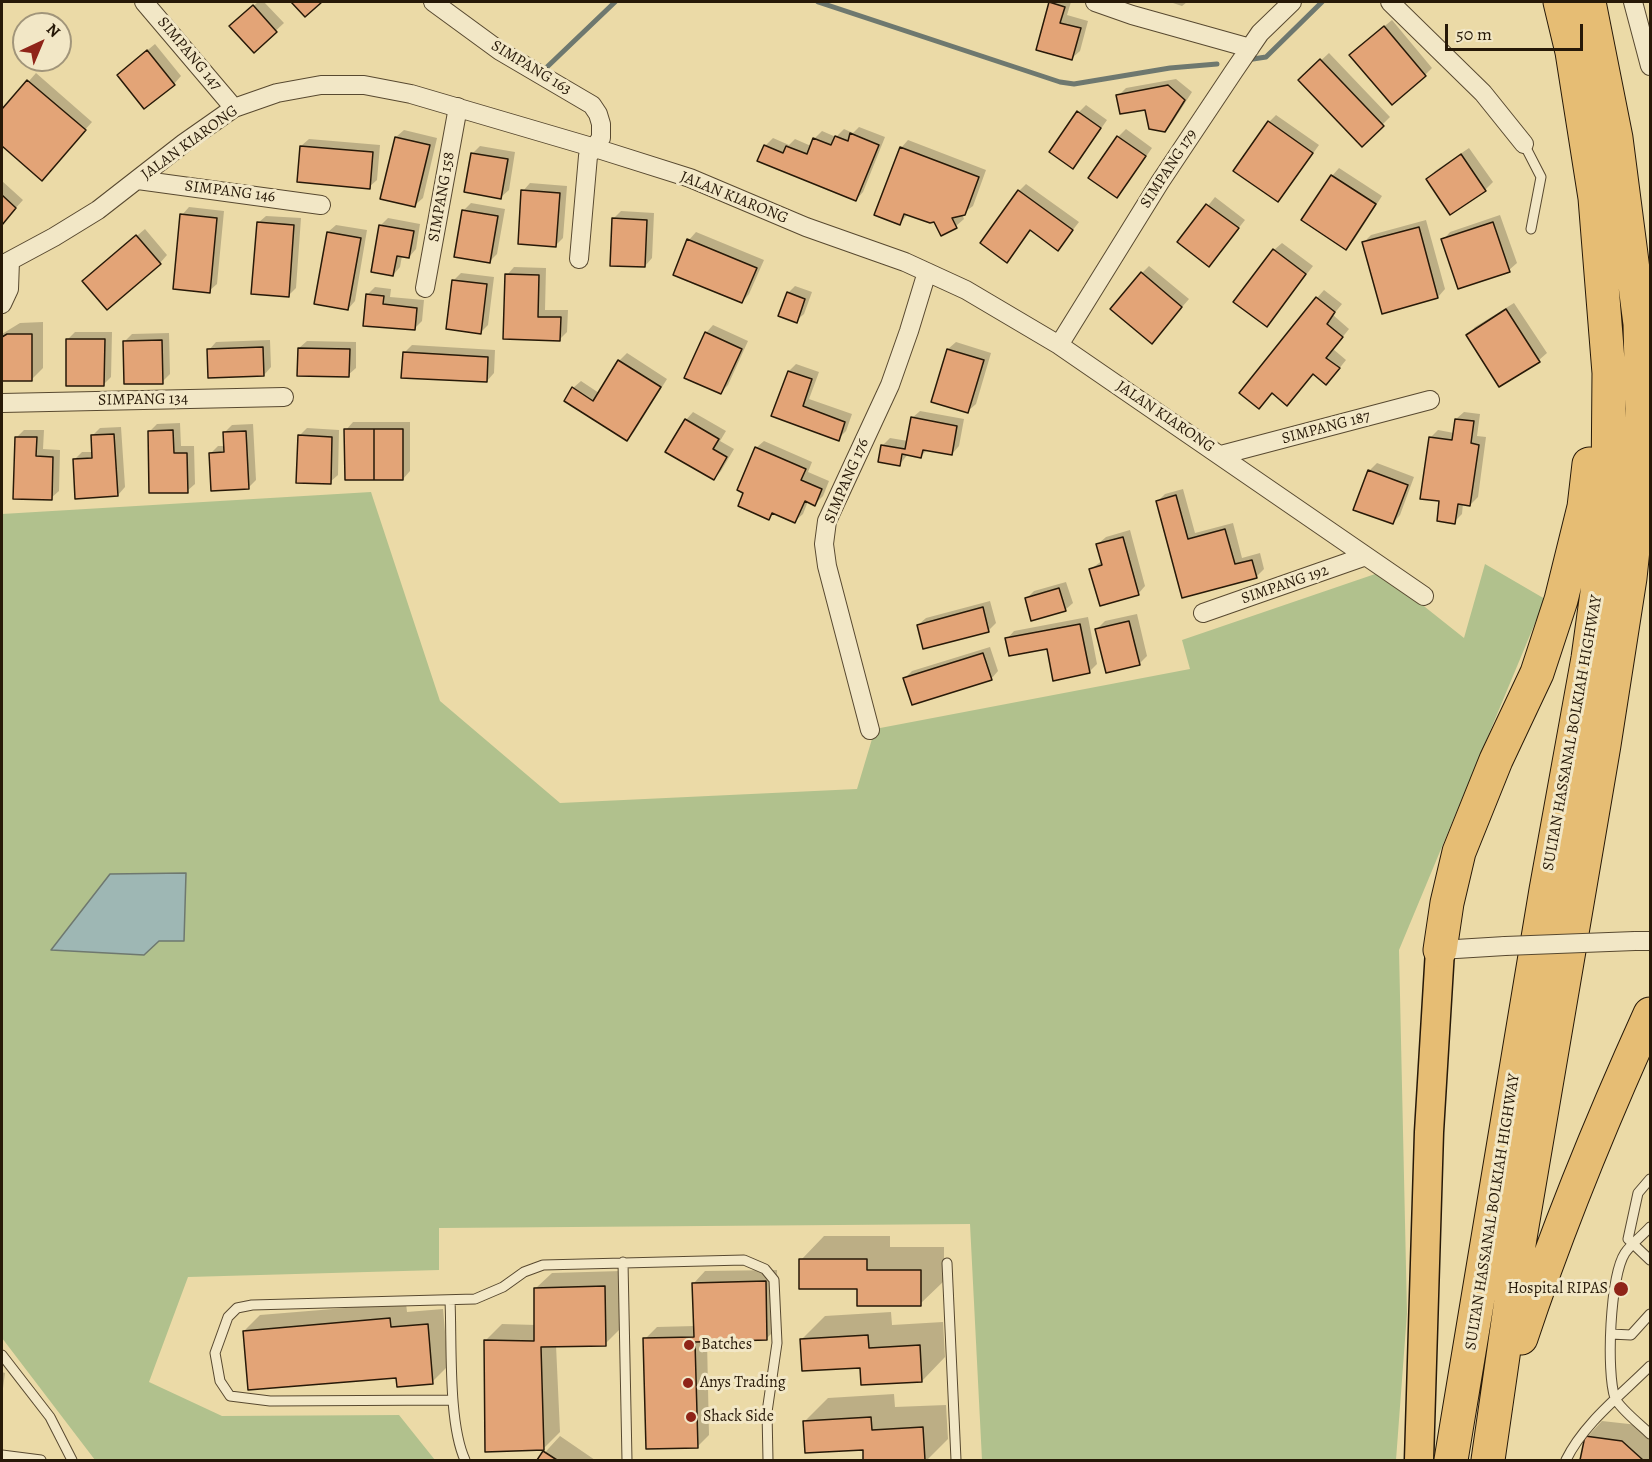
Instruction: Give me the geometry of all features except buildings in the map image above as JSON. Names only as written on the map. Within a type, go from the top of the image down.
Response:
[{"type":"highway","name":"SULTAN HASSANAL BOLKIAH HIGHWAY","points":[[1440,1460],[1588,658],[1600,572],[1608,488],[1609,373],[1599,235],[1572,52],[1560,2]]},
{"type":"highway","name":"SULTAN HASSANAL BOLKIAH HIGHWAY","points":[[1488,1461],[1523,1215],[1613,689],[1630,578],[1638,501],[1642,409],[1640,324],[1616,138],[1593,16]]},
{"type":"highway","points":[[1593,16],[1629,120],[1650,226]]},
{"type":"highway","points":[[1440,950],[1447,903],[1459,852],[1496,760],[1537,673],[1562,600],[1584,507],[1593,423],[1599,235]]},
{"type":"highway","points":[[1495,1416],[1537,1288],[1584,1166],[1650,1014]]},
{"type":"main road","points":[[1440,950],[1429,1132],[1440,1460]]},
{"type":"street","name":"SIMPANG 147","points":[[144,2],[234,108]]},
{"type":"street","name":"SIMPANG 163","points":[[433,2],[500,51],[592,105],[598,114],[601,138],[588,156],[579,260]]},
{"type":"street","points":[[1095,2],[1132,15],[1250,48]]},
{"type":"street","name":"SIMPANG 179","points":[[1059,345],[1160,182],[1260,33],[1292,2]]},
{"type":"street","points":[[1390,2],[1483,93],[1524,144]]},
{"type":"street","points":[[1633,2],[1650,66]]},
{"type":"street","name":"JALAN KIARONG","points":[[6,263],[98,210],[184,143],[234,108],[277,93],[321,85],[364,85],[411,94],[690,178],[806,227],[927,272],[966,290],[1059,345],[1424,596]]},
{"type":"street","name":"SIMPANG 158","points":[[425,288],[458,107]]},
{"type":"street","name":"SIMPANG 146","points":[[138,180],[321,204]]},
{"type":"street","points":[[2,304],[9,289],[6,263]]},
{"type":"street","name":"SIMPANG 176","points":[[870,730],[827,566],[824,544],[827,521],[890,385],[927,272]]},
{"type":"street","name":"SIMPANG 134","points":[[2,404],[284,397]]},
{"type":"street","name":"SIMPANG 187","points":[[1221,455],[1430,400]]},
{"type":"street","name":"SIMPANG 192","points":[[1203,613],[1366,556]]},
{"type":"street","points":[[1440,950],[1643,941]]},
{"type":"lane","points":[[1524,144],[1541,177],[1531,229]]},
{"type":"lane","points":[[1650,1179],[1638,1193],[1628,1239],[1650,1260]]},
{"type":"lane","points":[[1650,1227],[1625,1254],[1619,1270],[1612,1309],[1611,1334],[1611,1373],[1616,1400],[1650,1434]]},
{"type":"lane","points":[[453,1400],[270,1401],[230,1395],[220,1381],[215,1353],[226,1323],[237,1308],[259,1305],[476,1299],[503,1287],[524,1272],[543,1265],[744,1260],[765,1269],[774,1280],[777,1343],[767,1412],[768,1461]]},
{"type":"lane","points":[[623,1262],[627,1461]]},
{"type":"lane","points":[[947,1263],[956,1461]]},
{"type":"lane","points":[[450,1300],[453,1400],[459,1447],[465,1461]]},
{"type":"lane","points":[[1611,1334],[1630,1335],[1650,1314]]},
{"type":"lane","points":[[2,1355],[50,1417],[72,1461]]},
{"type":"lane","points":[[1566,1459],[1574,1445],[1596,1418],[1650,1366]]},
{"type":"lane","points":[[2,1455],[40,1461]]},
{"type":"green space","points":[[371,492],[440,701],[560,803],[857,789],[875,729],[1190,669],[1182,640],[1381,572],[1464,638],[1485,564],[1545,599],[1399,950],[1407,1313],[1396,1460],[982,1460],[970,1224],[439,1228],[439,1270],[188,1277],[149,1382],[222,1416],[399,1415],[435,1460],[95,1460],[2,1338],[2,514]]},
{"type":"water","points":[[186,873],[184,941],[159,941],[144,955],[51,950],[110,874]]},
{"type":"waterway","points":[[547,67],[615,2]]},
{"type":"waterway","points":[[818,2],[1060,82],[1074,84],[1170,68],[1217,64]]},
{"type":"waterway","points":[[1253,59],[1266,57],[1322,2]]},
{"type":"place","name":"Hospital RIPAS","points":[[1621,1289]]},
{"type":"place","name":"Batches","points":[[689,1345]]},
{"type":"place","name":"Anys Trading","points":[[688,1383]]},
{"type":"place","name":"Shack Side","points":[[691,1417]]}]
